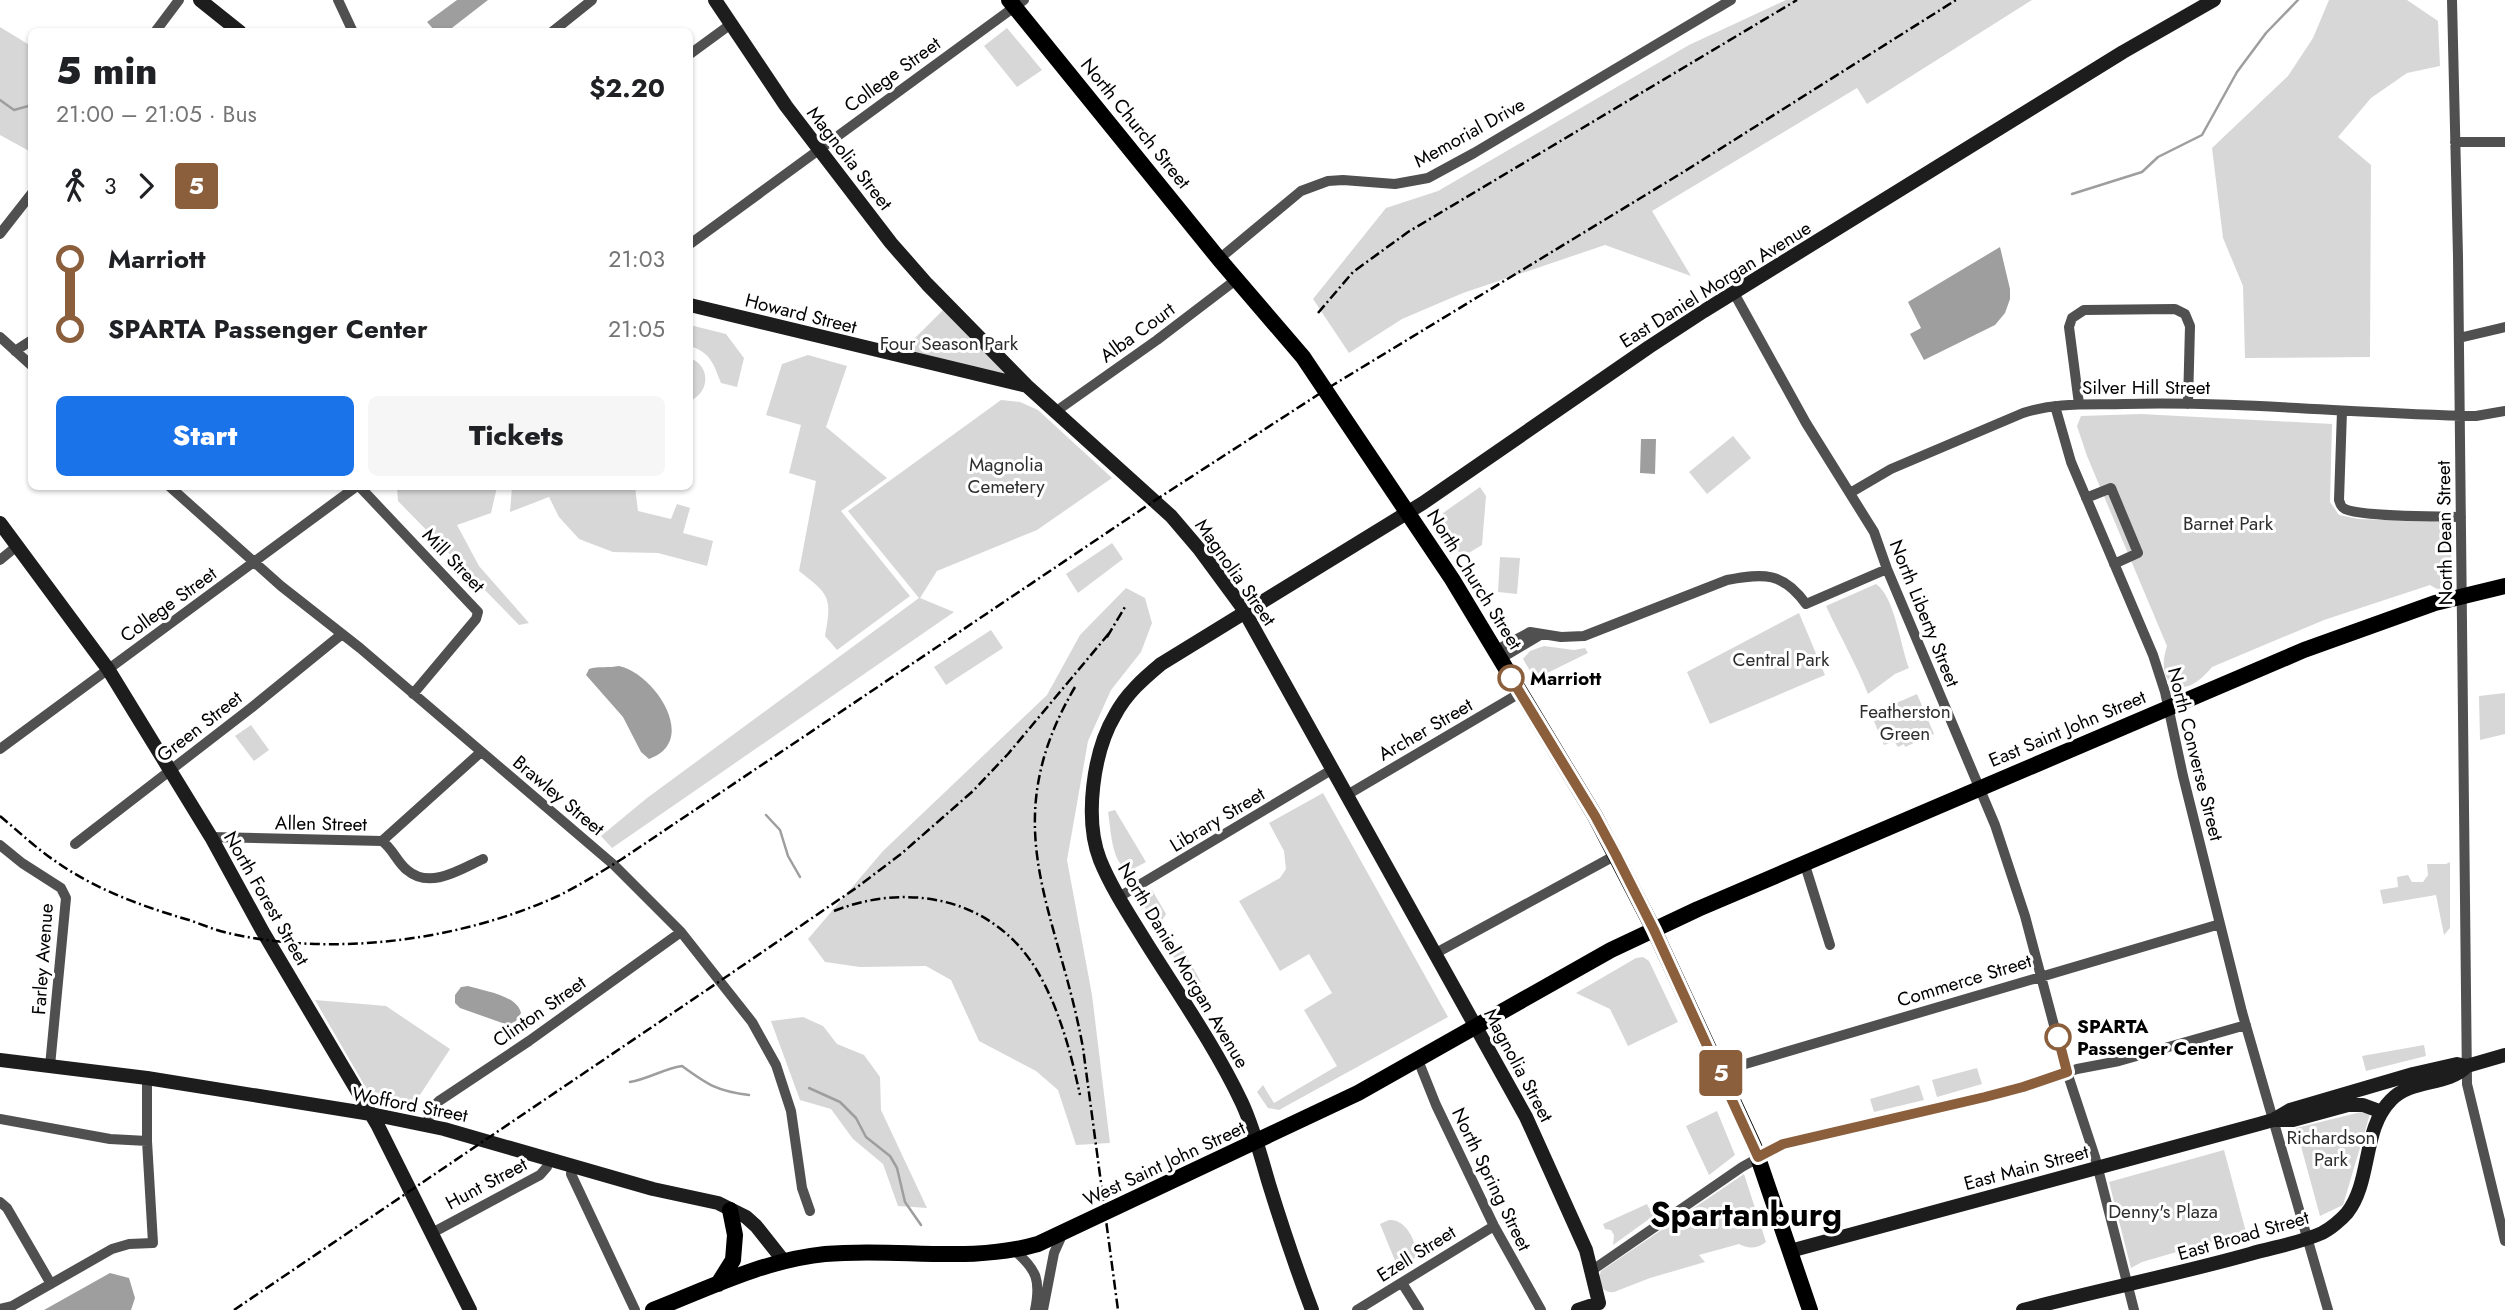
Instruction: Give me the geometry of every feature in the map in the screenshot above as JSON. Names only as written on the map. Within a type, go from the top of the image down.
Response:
[{"type":"main road","name":"North Church Street","points":[[1016,2],[1219,258],[1303,357],[1409,512],[1595,816],[1654,930],[1758,1157],[1810,1310]]},
{"type":"main road","name":"East Saint John Street","points":[[1654,930],[1804,862],[2304,650],[2435,603],[2505,586]]},
{"type":"main road","name":"West Saint John Street","points":[[653,1310],[783,1260],[869,1251],[945,1254],[1014,1251],[1063,1233],[1348,1098],[1611,950],[1654,930]]},
{"type":"main road","points":[[718,1284],[733,1260],[735,1235],[730,1210]]},
{"type":"street","points":[[158,28],[179,0]]},
{"type":"street","points":[[200,0],[235,28]]},
{"type":"street","points":[[338,0],[351,28]]},
{"type":"street","points":[[557,28],[592,0]]},
{"type":"street","name":"Magnolia Street","points":[[715,0],[819,150],[891,243],[927,284],[1027,386],[1177,522],[1245,612],[1477,1027],[1552,1171],[1586,1250],[1599,1303],[1578,1310]]},
{"type":"street","name":"Memorial Drive","points":[[1219,258],[1301,191],[1328,181],[1395,184],[1428,178],[1731,0]]},
{"type":"street","name":"East Daniel Morgan Avenue","points":[[1245,612],[1409,512],[1649,347],[1734,293],[2123,52],[2214,0]]},
{"type":"street","name":"North Dean Street","points":[[2452,0],[2459,338],[2467,1084],[2505,1241]]},
{"type":"street","name":"College Street","points":[[693,242],[1016,2]]},
{"type":"street","points":[[693,52],[731,24]]},
{"type":"street","points":[[2455,142],[2505,142]]},
{"type":"street","points":[[0,234],[28,197]]},
{"type":"street","name":"Alba Court","points":[[1055,412],[1237,279]]},
{"type":"street","name":"North Liberty Street","points":[[1734,293],[1806,423],[1874,532],[1887,569],[1995,825],[2098,1168],[2134,1310]]},
{"type":"street","name":"Howard Street","points":[[693,306],[1027,386]]},
{"type":"street","points":[[2078,404],[2068,327],[2072,318],[2084,310],[2175,309],[2185,314],[2190,326],[2188,404]]},
{"type":"street","points":[[2459,338],[2505,327]]},
{"type":"street","points":[[0,337],[28,362]]},
{"type":"street","points":[[15,351],[28,343]]},
{"type":"street","name":"Silver Hill Street","points":[[1850,492],[1891,469],[2023,412],[2055,406],[2188,404],[2476,416],[2505,411]]},
{"type":"street","name":"North Converse Street","points":[[2055,406],[2071,462],[2153,655],[2246,1025],[2328,1310]]},
{"type":"street","points":[[2342,411],[2341,506],[2347,510],[2371,513],[2461,517]]},
{"type":"street","points":[[2086,498],[2111,488],[2138,553],[2114,564]]},
{"type":"street","name":"Brawley Street","points":[[174,490],[614,865],[681,932],[752,1022],[776,1065],[791,1111],[802,1188],[810,1211]]},
{"type":"street","name":"College Street","points":[[0,749],[353,490]]},
{"type":"street","name":"Mill Street","points":[[362,490],[478,612],[476,619],[413,694]]},
{"type":"street","name":"North Forest Street","points":[[0,523],[108,669],[211,837],[263,932],[371,1114],[470,1310]]},
{"type":"street","points":[[0,560],[17,546]]},
{"type":"street","points":[[1497,655],[1530,632],[1561,637],[1584,636],[1727,580],[1750,576],[1774,578],[1787,582],[1806,604],[1887,569]]},
{"type":"street","name":"North Daniel Morgan Avenue","points":[[1245,612],[1149,674],[1135,687],[1114,716],[1100,754],[1094,781],[1093,824],[1099,859],[1119,897],[1237,1093],[1258,1142],[1298,1275],[1312,1310]]},
{"type":"street","name":"Green Street","points":[[75,844],[342,634]]},
{"type":"street","points":[[1497,655],[1542,634]]},
{"type":"street","name":"Archer Street","points":[[1347,795],[1520,693]]},
{"type":"street","name":"Allen Street","points":[[211,837],[382,841],[481,752]]},
{"type":"street","name":"Library Street","points":[[1119,897],[1333,769]]},
{"type":"street","points":[[382,841],[405,869],[427,879],[438,878],[483,859]]},
{"type":"street","name":"Farley Avenue","points":[[0,845],[61,888],[66,898],[50,1066]]},
{"type":"street","points":[[1436,953],[1616,855]]},
{"type":"street","points":[[1804,862],[1830,945]]},
{"type":"street","name":"Commerce Street","points":[[1719,1068],[1735,1067],[2220,924]]},
{"type":"street","name":"Clinton Street","points":[[426,1125],[433,1107],[439,1101],[529,1041],[681,932]]},
{"type":"street","points":[[1591,1271],[1758,1157],[1783,1144],[2023,1087],[2067,1072],[2119,1061],[2246,1025]]},
{"type":"street","name":"East Main Street","points":[[1790,1251],[2273,1120],[2290,1110],[2413,1074],[2457,1064],[2467,1066],[2505,1055]]},
{"type":"street","name":"Wofford Street","points":[[0,1060],[147,1078],[371,1114],[444,1129],[653,1189],[718,1203],[746,1217],[783,1260]]},
{"type":"street","name":"North Spring Street","points":[[1419,1060],[1436,1105],[1494,1226],[1541,1310]]},
{"type":"street","name":"East Broad Street","points":[[2023,1310],[2127,1283],[2174,1275],[2325,1232],[2351,1207],[2382,1112],[2393,1098],[2414,1085],[2458,1075],[2467,1066]]},
{"type":"street","points":[[0,1309],[12,1306],[111,1249],[129,1244],[153,1243],[147,1141],[147,1078]]},
{"type":"street","name":"East Main Street","points":[[2273,1120],[2293,1120],[2348,1105],[2363,1105],[2382,1112]]},
{"type":"street","points":[[0,1119],[110,1139],[147,1141]]},
{"type":"street","name":"Hunt Street","points":[[432,1233],[540,1175],[547,1167],[549,1159]]},
{"type":"street","points":[[572,1165],[571,1174],[635,1310]]},
{"type":"street","points":[[0,1202],[7,1208],[51,1284]]},
{"type":"street","name":"Ezell Street","points":[[1357,1310],[1494,1226]]},
{"type":"street","points":[[1043,1310],[1054,1252],[1063,1233]]},
{"type":"street","points":[[1014,1251],[1029,1263],[1037,1279],[1035,1310]]},
{"type":"street","points":[[1402,1283],[1419,1310]]},
{"type":"green space","points":[[1786,0],[2032,0],[1867,104],[1857,88],[1652,211],[1691,276],[1605,245],[1463,293],[1402,319],[1349,353],[1313,299],[1386,208],[1438,191],[1689,45]]},
{"type":"green space","points":[[2329,0],[2407,0],[2438,21],[2440,66],[2407,73],[2371,98],[2338,137],[2371,165],[2370,357],[2245,358],[2243,286],[2223,238],[2212,148],[2288,76],[2313,38]]},
{"type":"green space","points":[[0,27],[28,44],[28,150],[0,135]]},
{"type":"green space","points":[[1007,28],[1042,70],[1017,87],[984,46]]},
{"type":"green space","name":"Four Season Park","points":[[948,305],[1027,386],[897,356]]},
{"type":"green space","points":[[693,326],[726,334],[744,358],[737,387],[721,383],[713,364],[693,347]]},
{"type":"green space","points":[[808,355],[847,366],[826,427],[887,478],[841,511],[910,596],[837,650],[825,636],[828,613],[826,598],[817,586],[799,571],[816,481],[789,473],[801,425],[766,415],[782,364]]},
{"type":"green space","points":[[693,360],[705,373],[704,386],[693,399]]},
{"type":"green space","name":"Magnolia Cemetery","points":[[1001,400],[1020,402],[1038,410],[1112,478],[1037,530],[937,571],[920,598],[954,612],[612,848],[601,836],[647,798],[919,598],[848,511]]},
{"type":"green space","name":"Barnet Park","points":[[2141,414],[2332,424],[2330,502],[2339,515],[2359,519],[2451,522],[2451,583],[2446,588],[2437,589],[2430,585],[2324,620],[2212,667],[2190,685],[2173,687],[2164,668],[2167,646],[2087,456],[2077,426],[2081,416]]},
{"type":"green space","points":[[1733,436],[1751,458],[1707,494],[1689,472]]},
{"type":"green space","points":[[1480,487],[1486,496],[1482,545],[1462,557],[1441,521],[1443,513]]},
{"type":"green space","points":[[397,490],[496,490],[491,513],[457,525],[479,566],[529,623],[519,625],[398,501]]},
{"type":"green space","points":[[512,490],[635,490],[638,511],[671,519],[677,504],[690,508],[683,533],[713,541],[707,566],[658,553],[613,552],[579,539],[559,517],[549,497],[510,512]]},
{"type":"green space","points":[[1112,543],[1123,559],[1078,593],[1066,574]]},
{"type":"green space","points":[[1500,557],[1520,558],[1517,594],[1498,592]]},
{"type":"green space","points":[[1876,584],[1888,599],[1909,668],[1895,674],[1868,694],[1826,606]]},
{"type":"green space","points":[[1126,588],[1145,598],[1152,623],[1141,652],[1111,690],[1088,741],[1067,860],[1092,995],[1110,1143],[1076,1145],[1058,1090],[1036,1071],[979,1041],[951,980],[926,966],[860,967],[825,962],[808,939],[883,851],[1047,695],[1080,635]]},
{"type":"green space","name":"Central Park","points":[[1799,613],[1825,675],[1710,724],[1687,672]]},
{"type":"green space","points":[[991,630],[1003,648],[946,685],[934,667]]},
{"type":"green space","points":[[1544,646],[1574,650],[1585,648],[1588,653],[1535,679],[1523,659],[1530,651]]},
{"type":"green space","points":[[2505,693],[2505,734],[2480,740],[2479,696]]},
{"type":"green space","name":"Featherston Green","points":[[1917,694],[1934,734],[1905,747],[1904,744],[1898,747],[1894,741],[1884,745],[1871,714]]},
{"type":"green space","points":[[251,725],[269,750],[254,761],[235,736]]},
{"type":"green space","points":[[1323,793],[1448,1017],[1279,1110],[1268,1108],[1257,1092],[1263,1085],[1274,1103],[1337,1066],[1304,1010],[1332,993],[1309,954],[1280,971],[1239,901],[1280,878],[1286,869],[1284,851],[1269,823]]},
{"type":"green space","points":[[1115,810],[1146,862],[1129,871],[1119,861],[1113,845],[1108,812]]},
{"type":"green space","points":[[2450,862],[2450,928],[2444,935],[2436,895],[2383,904],[2380,890],[2398,887],[2397,877],[2408,875],[2412,882],[2423,882],[2428,875],[2427,864]]},
{"type":"green space","points":[[1152,890],[1166,914],[1161,922],[1183,950],[1201,982],[1191,987],[1141,901],[1143,896]]},
{"type":"green space","points":[[1643,957],[1649,961],[1678,1022],[1628,1046],[1610,1009],[1576,993],[1636,958]]},
{"type":"green space","points":[[315,1000],[386,1006],[450,1049],[412,1107],[373,1100]]},
{"type":"green space","points":[[803,1017],[823,1026],[837,1044],[864,1055],[880,1077],[881,1110],[927,1208],[898,1206],[883,1164],[853,1139],[831,1109],[800,1100],[771,1021]]},
{"type":"green space","points":[[2424,1045],[2426,1056],[2366,1071],[2362,1056]]},
{"type":"green space","points":[[1977,1068],[1982,1084],[1937,1097],[1932,1080]]},
{"type":"green space","points":[[1919,1085],[1924,1100],[1874,1112],[1870,1099]]},
{"type":"green space","points":[[1717,1111],[1735,1155],[1709,1175],[1686,1126]]},
{"type":"green space","name":"Richardson Park","points":[[2361,1112],[2370,1114],[2343,1205],[2320,1216],[2296,1128]]},
{"type":"green space","name":"Denny's Plaza","points":[[2224,1150],[2246,1232],[2142,1262],[2131,1268],[2109,1182]]},
{"type":"green space","points":[[1744,1174],[1766,1242],[1752,1248],[1739,1244],[1699,1255],[1705,1262],[1614,1292],[1602,1288],[1598,1280],[1601,1271]]},
{"type":"green space","points":[[1647,1204],[1649,1208],[1653,1207],[1656,1214],[1613,1245],[1614,1235],[1611,1230],[1605,1229],[1603,1224]]},
{"type":"green space","points":[[1389,1220],[1405,1226],[1412,1236],[1418,1254],[1398,1268],[1380,1224]]},
{"type":"shaded area","points":[[457,0],[488,0],[452,28],[432,28],[427,22]]},
{"type":"shaded area","points":[[2000,247],[2010,289],[2005,313],[1995,325],[1924,360],[1910,334],[1921,328],[1908,302]]},
{"type":"shaded area","points":[[1641,439],[1656,439],[1655,474],[1640,473]]},
{"type":"shaded area","points":[[619,666],[646,681],[666,708],[671,724],[671,738],[664,750],[649,759],[641,752],[623,717],[586,675],[589,669]]},
{"type":"shaded area","points":[[468,986],[507,998],[521,1013],[516,1021],[508,1025],[460,1008],[455,1003],[455,995],[461,987]]},
{"type":"shaded area","points":[[110,1273],[129,1278],[135,1298],[131,1310],[44,1310]]},
{"type":"waterway","points":[[2072,194],[2142,172],[2158,157],[2202,135],[2237,72],[2266,33],[2298,0]]},
{"type":"waterway","points":[[0,100],[14,110],[28,106]]},
{"type":"waterway","points":[[766,815],[780,830],[788,856],[800,877]]},
{"type":"waterway","points":[[630,1082],[682,1066],[713,1086],[749,1095]]},
{"type":"waterway","points":[[809,1088],[840,1102],[856,1118],[866,1137],[890,1156],[897,1168],[905,1202],[921,1225]]},
{"type":"railway","points":[[1318,313],[1353,272],[1408,232],[1797,0]]},
{"type":"railway","points":[[0,816],[50,858],[105,889],[224,932],[265,940],[307,944],[394,941],[437,934],[520,912],[558,896],[622,859],[1154,501],[1333,385],[1685,171],[1956,0]]},
{"type":"railway","points":[[1107,637],[1125,607]]},
{"type":"railway","points":[[234,1310],[720,981],[901,854],[973,791],[1008,754],[1111,631]]},
{"type":"railway","points":[[1075,687],[1051,737],[1038,783],[1035,826],[1039,868],[1048,910],[1083,1048],[1118,1310]]},
{"type":"railway","points":[[834,911],[862,902],[918,898],[946,902],[972,911],[996,925],[1018,945],[1044,984],[1063,1030],[1080,1095]]},
{"type":"bus line","name":"5","points":[[1511,678],[1616,855],[1719,1068],[1758,1157],[1783,1144],[1932,1111],[2023,1087],[2067,1072],[2058,1037]]},
{"type":"place","name":"Marriott","points":[[1511,678]]},
{"type":"place","name":"SPARTA Passenger Center","points":[[2058,1037]]},
{"type":"district","name":"Spartanburg","points":[[1746,1214]]}]
